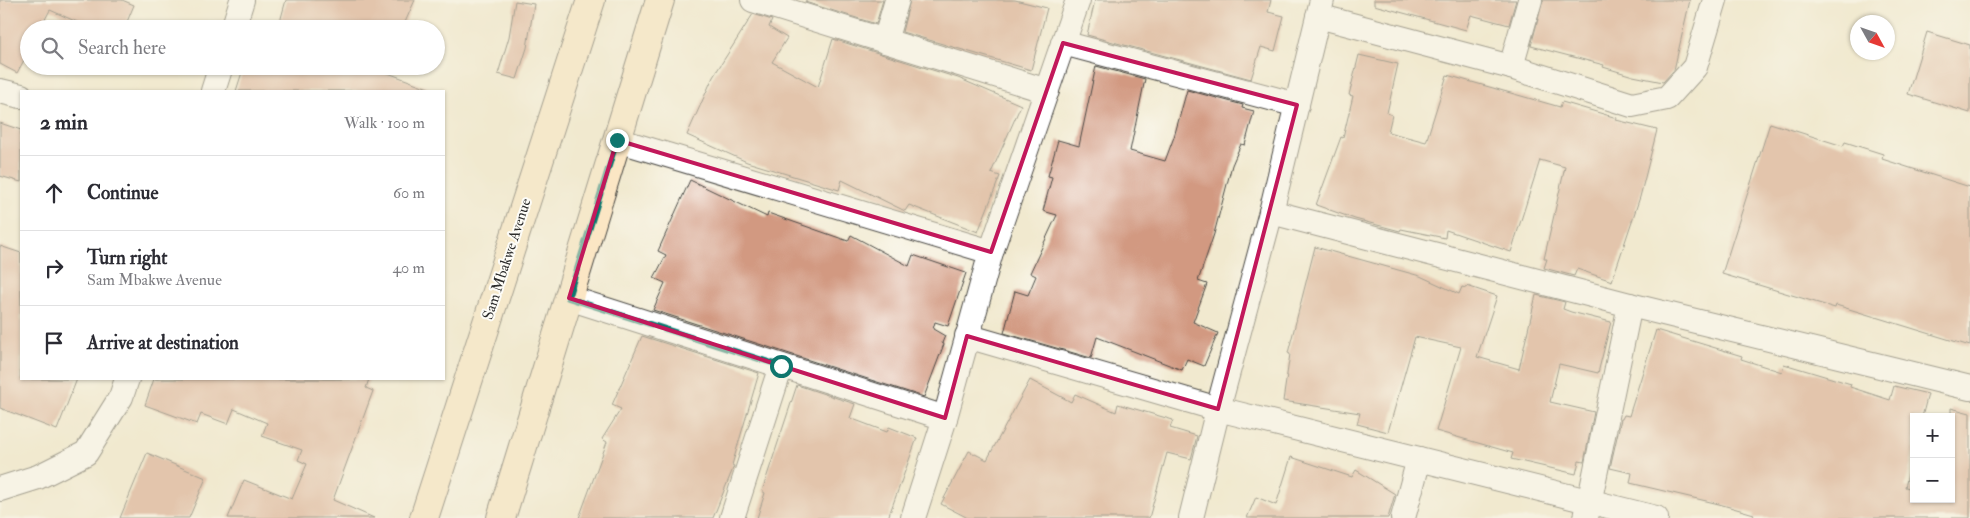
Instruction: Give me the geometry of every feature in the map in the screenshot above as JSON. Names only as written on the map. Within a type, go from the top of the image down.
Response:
[{"type":"main road","name":"Sam Mbakwe Avenue","points":[[424,518],[591,0]]},
{"type":"main road","points":[[501,518],[660,0]]},
{"type":"street","points":[[236,20],[242,0]]},
{"type":"street","points":[[754,0],[1047,91]]},
{"type":"street","points":[[885,41],[897,0]]},
{"type":"street","points":[[917,517],[991,252],[1078,0]]},
{"type":"street","points":[[1510,66],[1530,0]]},
{"type":"street","points":[[1191,518],[1271,212],[1320,8],[1632,105],[1667,98],[1695,67],[1715,0]]},
{"type":"street","points":[[1063,43],[1296,105]]},
{"type":"street","points":[[213,90],[218,75]]},
{"type":"street","points":[[0,91],[20,96]]},
{"type":"street","points":[[617,140],[991,252]]},
{"type":"street","points":[[1271,212],[1630,305],[1970,388]]},
{"type":"street","points":[[568,298],[944,418]]},
{"type":"street","points":[[1589,509],[1630,305]]},
{"type":"street","points":[[968,336],[1218,409],[1419,459],[1589,509],[1656,518]]},
{"type":"street","points":[[732,518],[781,366]]},
{"type":"street","points":[[0,489],[38,477],[86,453],[121,397],[126,380]]},
{"type":"street","points":[[1403,518],[1419,459]]},
{"type":"highlighted area","points":[[1063,43],[1297,105],[1218,409],[967,336],[945,418],[569,298],[617,140],[991,252]]},
{"type":"building","points":[[0,0],[122,0],[134,5],[128,20],[73,20],[50,10],[45,20],[20,20],[20,68],[17,73],[0,64]]},
{"type":"building","points":[[286,0],[415,0],[406,20],[280,20]]},
{"type":"building","points":[[806,0],[883,0],[876,24],[805,2]]},
{"type":"building","points":[[910,0],[1015,0],[1047,8],[1031,70],[902,32]]},
{"type":"building","points":[[1095,0],[1271,0],[1268,12],[1284,16],[1275,51],[1261,47],[1251,79],[1087,35]]},
{"type":"building","points":[[1374,0],[1516,0],[1509,25],[1471,15],[1466,30],[1374,5]]},
{"type":"building","points":[[1543,0],[1690,0],[1674,70],[1663,82],[1633,76],[1603,67],[1604,65],[1531,46]]},
{"type":"building","points":[[515,1],[534,4],[527,48],[517,79],[498,74],[509,37]]},
{"type":"building","points":[[753,14],[772,20],[769,27],[787,38],[772,62],[818,87],[833,39],[958,78],[1021,105],[991,173],[1000,176],[978,232],[909,205],[905,211],[842,180],[839,190],[747,162],[687,135],[713,77]]},
{"type":"building","points":[[1927,32],[1970,45],[1970,113],[1908,94]]},
{"type":"building","points":[[1359,55],[1398,64],[1387,113],[1392,115],[1388,132],[1426,142],[1447,75],[1560,107],[1562,102],[1617,118],[1616,120],[1657,130],[1640,197],[1612,281],[1577,269],[1574,276],[1544,268],[1547,259],[1544,259],[1565,167],[1540,160],[1511,252],[1446,230],[1445,238],[1401,229],[1400,231],[1355,219],[1316,205],[1341,137],[1343,138],[1353,96],[1349,95]]},
{"type":"building","points":[[1096,66],[1145,79],[1130,151],[1165,161],[1187,90],[1243,105],[1242,108],[1254,111],[1245,145],[1241,144],[1232,165],[1214,234],[1198,281],[1207,284],[1193,322],[1218,333],[1204,366],[1187,359],[1182,370],[1097,337],[1091,358],[1004,333],[1015,291],[1028,295],[1036,276],[1030,273],[1057,215],[1043,211],[1052,177],[1048,176],[1058,140],[1079,146]]},
{"type":"building","points":[[241,75],[393,75],[431,89],[431,90],[236,90]]},
{"type":"building","points":[[0,123],[20,130],[20,182],[0,176]]},
{"type":"building","points":[[1770,123],[1843,146],[1845,142],[1883,154],[1882,159],[1970,187],[1970,346],[1836,305],[1835,308],[1722,274]]},
{"type":"building","points":[[690,180],[767,217],[768,213],[848,241],[851,235],[909,266],[913,255],[966,273],[948,326],[935,322],[933,329],[945,336],[942,343],[944,344],[924,397],[653,310],[665,283],[654,278],[666,255],[658,251]]},
{"type":"building","points":[[0,246],[20,253],[20,380],[77,380],[57,430],[0,408]]},
{"type":"building","points":[[1315,247],[1420,276],[1459,294],[1462,287],[1466,288],[1467,286],[1497,296],[1477,357],[1519,369],[1536,295],[1565,302],[1563,309],[1571,312],[1611,322],[1598,373],[1559,364],[1550,402],[1594,412],[1584,462],[1579,461],[1576,474],[1511,459],[1513,453],[1436,431],[1461,347],[1415,337],[1388,432],[1357,424],[1360,413],[1283,401],[1290,354],[1288,353]]},
{"type":"building","points":[[1656,330],[1742,356],[1741,359],[1782,372],[1784,364],[1851,384],[1850,387],[1890,400],[1894,386],[1928,394],[1923,413],[1910,413],[1910,467],[1905,487],[1910,488],[1910,503],[1955,503],[1955,413],[1951,413],[1951,408],[1970,413],[1970,518],[1753,518],[1754,514],[1719,504],[1630,483],[1632,473],[1610,468],[1621,419],[1624,415],[1629,416]]},
{"type":"building","points":[[642,336],[759,373],[732,465],[734,466],[713,518],[579,518],[607,442],[602,439],[621,409],[612,405]]},
{"type":"building","points":[[154,380],[369,380],[366,388],[373,391],[333,500],[374,518],[228,518],[244,480],[292,499],[307,464],[298,460],[302,450],[262,436],[267,423],[234,409],[228,424],[201,414],[197,424],[145,405]]},
{"type":"building","points":[[1030,380],[1071,402],[1075,394],[1116,412],[1118,404],[1173,420],[1170,428],[1197,436],[1191,459],[1167,453],[1149,518],[968,518],[941,504],[969,451],[987,460]]},
{"type":"building","points":[[797,385],[855,404],[850,418],[887,432],[889,427],[917,438],[888,518],[757,518],[765,493],[762,491]]},
{"type":"building","points":[[147,453],[206,478],[189,518],[120,518]]},
{"type":"building","points":[[1291,457],[1352,477],[1356,470],[1395,494],[1388,518],[1247,518],[1256,497],[1276,505]]},
{"type":"route","points":[[617,140],[568,298],[781,366]]}]
